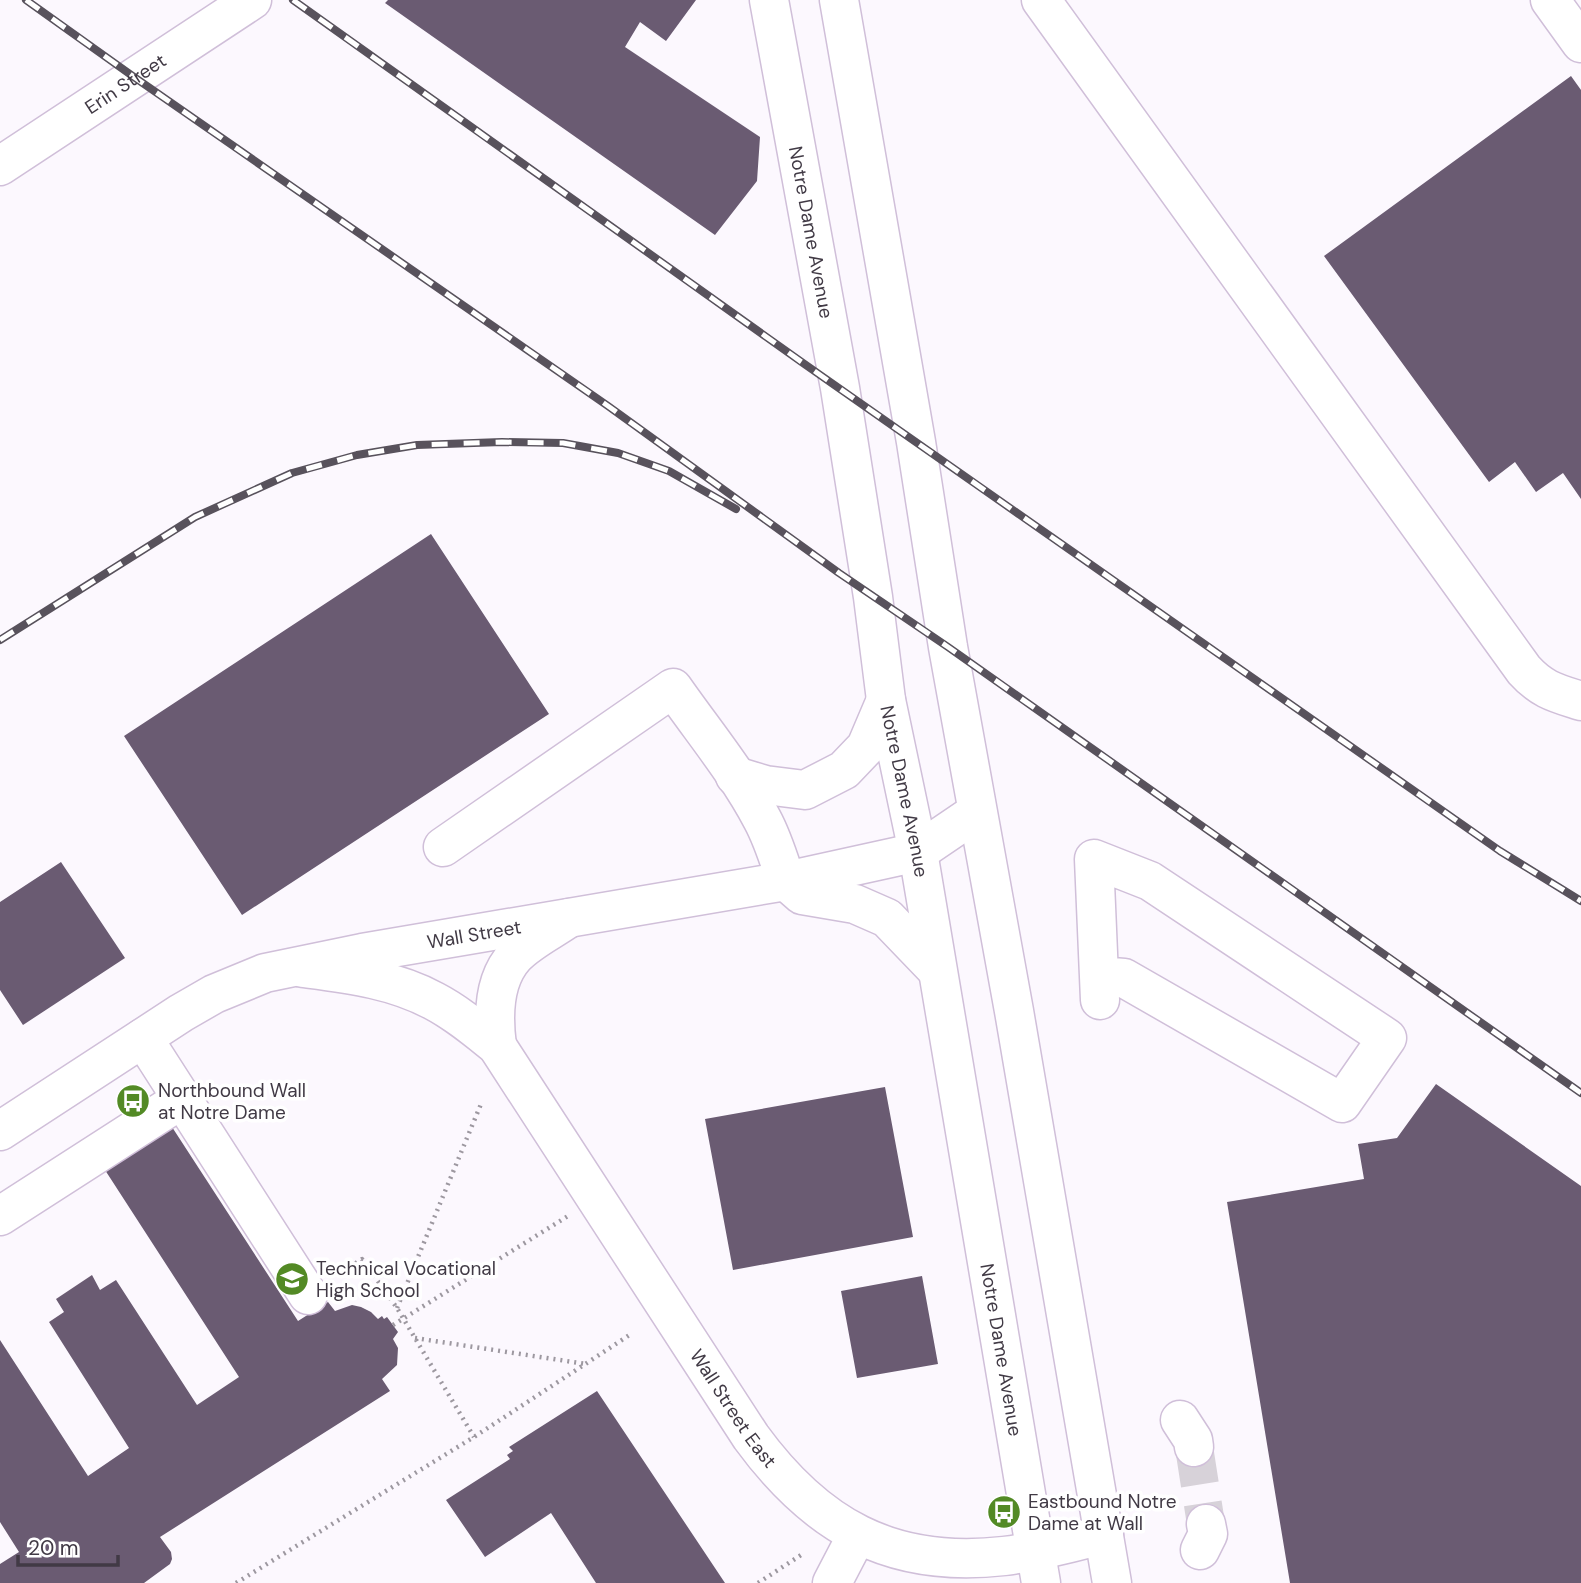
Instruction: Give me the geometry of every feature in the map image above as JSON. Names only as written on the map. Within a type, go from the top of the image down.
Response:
[{"type":"main road","name":"Erin Street","points":[[0,166],[253,0]]},
{"type":"main road","name":"Notre Dame Avenue","points":[[769,0],[840,388],[887,701],[918,852],[1039,1567]]},
{"type":"main road","points":[[839,0],[1112,1583]]},
{"type":"main road","points":[[1041,0],[1524,670],[1536,684],[1581,701]]},
{"type":"main road","points":[[1550,0],[1581,43]]},
{"type":"main road","points":[[443,847],[673,688],[762,819],[786,881],[802,895],[855,904],[887,918],[937,970]]},
{"type":"main road","points":[[735,776],[765,785],[806,790],[844,770],[866,747],[887,701]]},
{"type":"main road","name":"Wall Street","points":[[0,1132],[143,1038],[214,994],[241,981],[290,966],[786,881],[918,852],[977,812]]},
{"type":"main road","points":[[1094,859],[1150,881],[1387,1038],[1342,1103],[1124,978],[1099,988],[1094,859]]},
{"type":"main road","points":[[497,1046],[494,1010],[509,963],[517,954],[569,918]]},
{"type":"main road","points":[[290,966],[365,976],[406,989],[451,1011],[497,1046]]},
{"type":"main road","points":[[143,1038],[308,1295]]},
{"type":"main road","name":"Wall Street East","points":[[497,1046],[751,1437],[775,1470],[803,1498],[857,1535],[912,1553],[1003,1556],[1039,1567],[1104,1535]]},
{"type":"main road","points":[[0,1216],[182,1099]]},
{"type":"main road","points":[[832,1583],[857,1535]]},
{"type":"path","points":[[397,1308],[481,1104]]},
{"type":"path","points":[[393,1325],[597,1198]]},
{"type":"path","points":[[308,1295],[362,1259],[397,1308],[474,1437]]},
{"type":"path","points":[[236,1583],[474,1437],[631,1334]]},
{"type":"path","points":[[414,1338],[587,1364]]},
{"type":"path","points":[[758,1583],[801,1555]]},
{"type":"building","points":[[388,0],[696,0],[666,41],[640,22],[625,47],[760,137],[757,181],[715,235],[385,3]]},
{"type":"building","points":[[1571,76],[1581,90],[1581,499],[1563,473],[1536,492],[1515,462],[1489,482],[1324,256]]},
{"type":"building","points":[[431,534],[549,714],[242,915],[124,736]]},
{"type":"building","points":[[61,862],[125,958],[23,1025],[0,990],[0,902]]},
{"type":"building","points":[[1436,1084],[1581,1186],[1581,1583],[1290,1583],[1227,1202],[1364,1179],[1358,1144],[1397,1138]]},
{"type":"building","points":[[885,1087],[913,1237],[733,1270],[705,1119]]},
{"type":"building","points":[[172,1127],[298,1321],[328,1302],[335,1311],[352,1305],[371,1312],[378,1319],[387,1317],[398,1332],[393,1339],[398,1348],[397,1365],[382,1379],[390,1391],[160,1537],[171,1552],[172,1559],[170,1564],[144,1583],[0,1583],[0,1564],[19,1552],[0,1522],[0,1340],[88,1476],[129,1448],[49,1322],[64,1312],[56,1299],[92,1275],[100,1290],[116,1280],[197,1405],[239,1377],[105,1170]]},
{"type":"building","points":[[922,1276],[938,1364],[857,1378],[841,1291]]},
{"type":"building","points":[[597,1391],[725,1583],[596,1583],[551,1513],[485,1557],[446,1500],[510,1459],[507,1455],[513,1451],[509,1447]]},
{"type":"tunnel","points":[[1194,1447],[1206,1524]]},
{"type":"railway","points":[[26,0],[608,406],[839,573],[1581,1093]]},
{"type":"railway","points":[[293,0],[803,363],[1500,851],[1581,901]]},
{"type":"railway","points":[[0,640],[195,517],[292,473],[357,455],[417,445],[563,443],[618,453],[669,471],[736,509]]},
{"type":"place","name":"Northbound Wall at Notre Dame","points":[[133,1101]]},
{"type":"place","name":"Technical Vocational High School","points":[[292,1279]]},
{"type":"place","name":"Eastbound Notre Dame at Wall","points":[[1004,1512]]}]
